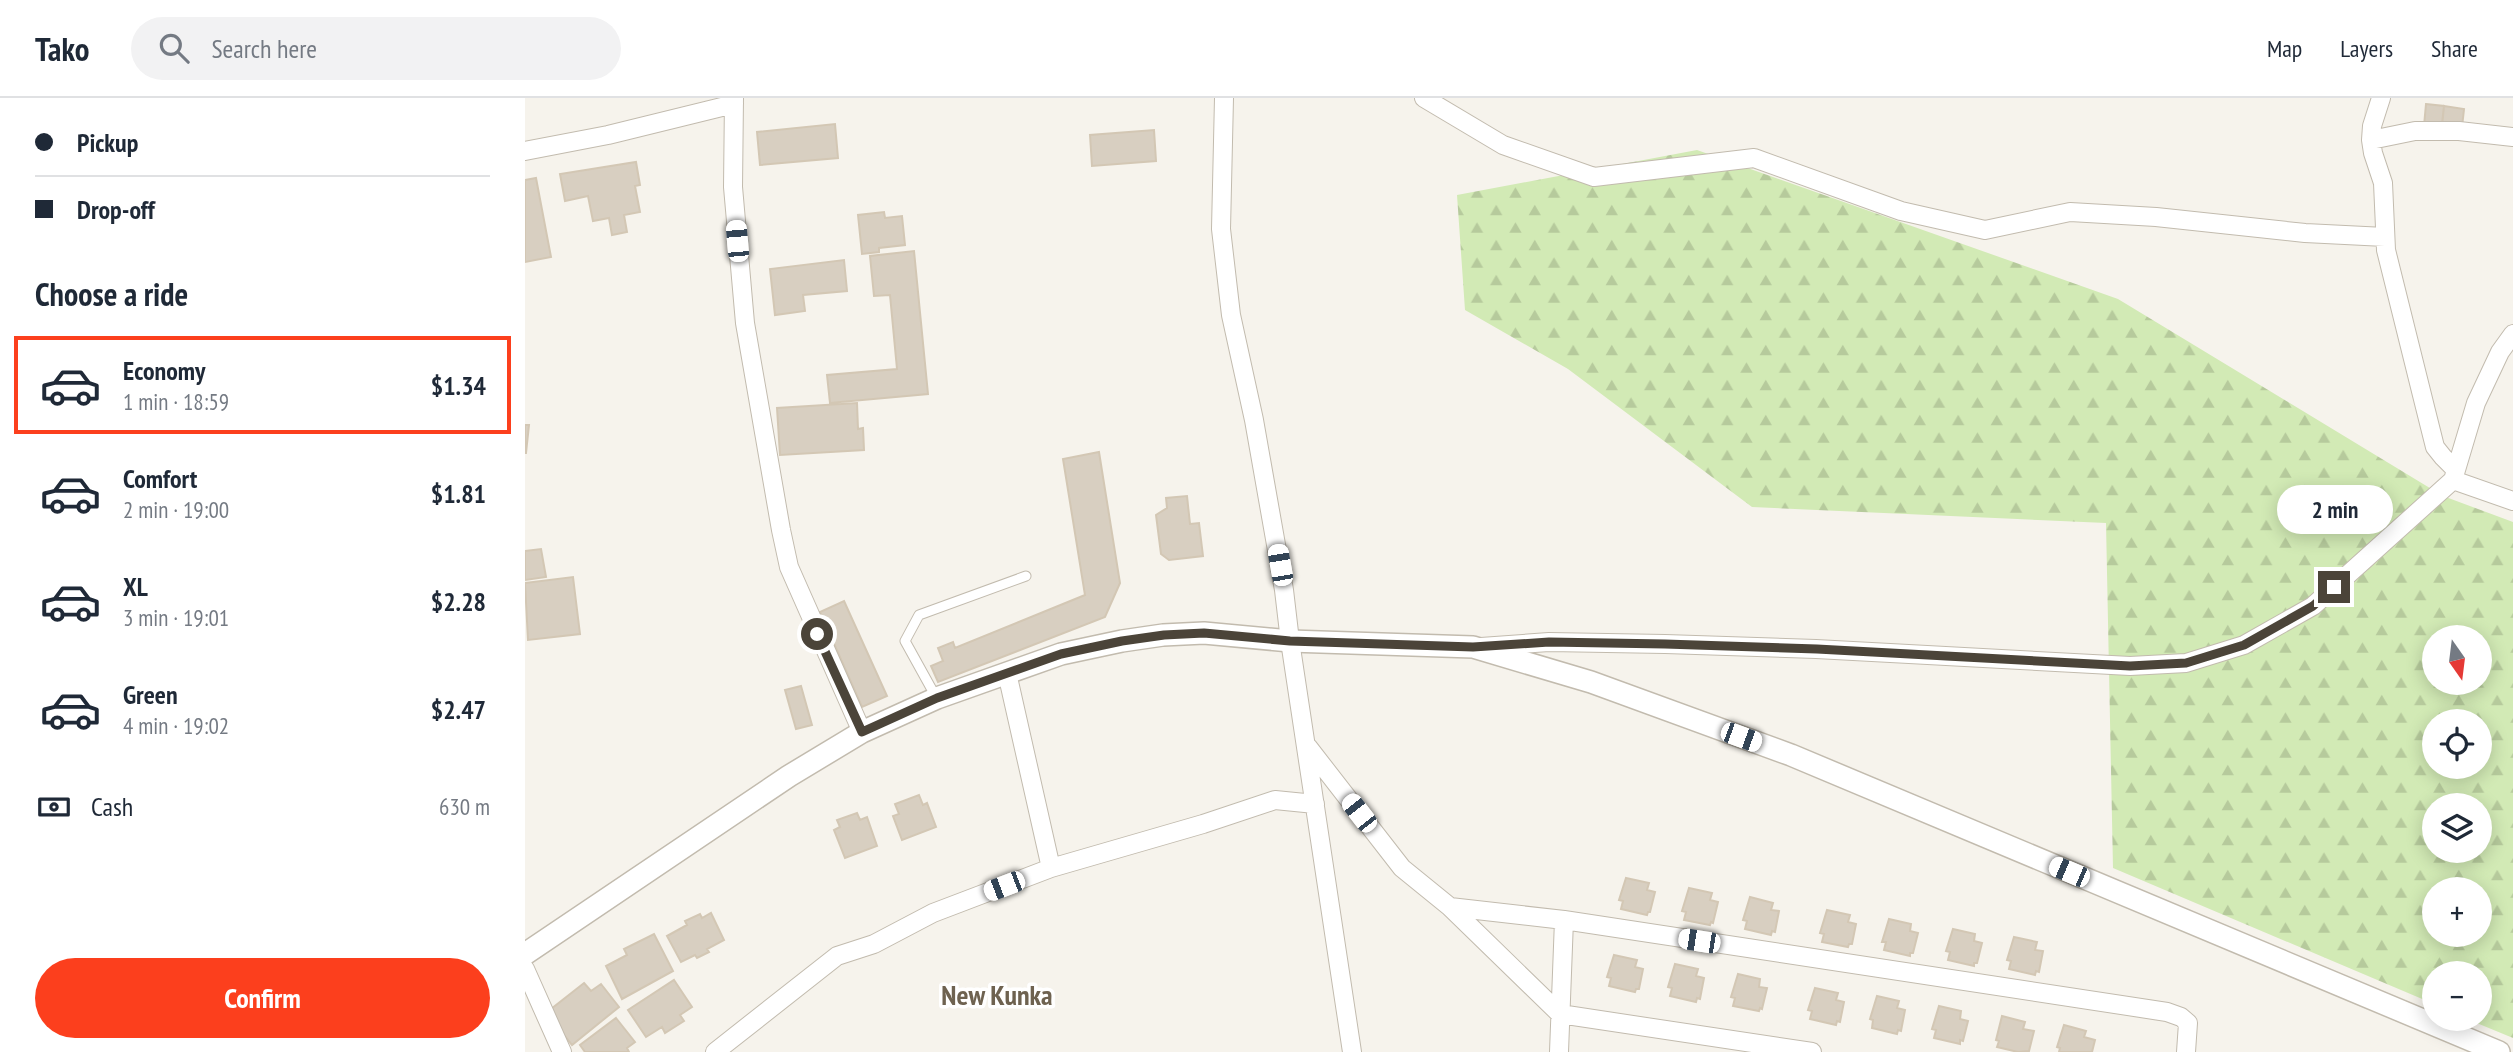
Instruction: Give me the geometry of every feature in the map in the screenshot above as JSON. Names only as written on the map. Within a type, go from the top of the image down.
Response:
[{"type":"street","points":[[1224,98],[1221,229],[1231,315],[1256,433],[1284,590],[1352,1052]]},
{"type":"street","points":[[1424,98],[1503,145],[1594,177],[1754,158],[1901,211],[1986,230],[2070,212],[2305,233],[2385,237]]},
{"type":"street","points":[[2381,98],[2372,126],[2372,153],[2383,183],[2385,237],[2435,447],[2454,475],[2513,501]]},
{"type":"street","points":[[525,151],[608,135],[734,101],[733,187],[744,323],[789,567],[862,732]]},
{"type":"street","points":[[2371,140],[2415,131],[2459,131],[2513,137]]},
{"type":"street","points":[[525,954],[789,776],[862,732],[937,698],[1061,654],[1122,641],[1204,633],[1290,641],[1473,647],[1549,642],[1665,644],[1817,649],[2130,666],[2186,663],[2244,645],[2313,606],[2397,533],[2454,475],[2476,403],[2500,352],[2513,334]]},
{"type":"street","points":[[1473,647],[1591,682],[1791,755],[2499,1052]]},
{"type":"street","points":[[1007,673],[1051,867]]},
{"type":"street","points":[[1308,747],[1402,868],[1450,907],[1560,1014],[1812,1052]]},
{"type":"street","points":[[715,1052],[837,956],[874,944],[933,913],[1051,867],[1203,824],[1275,800],[1315,804]]},
{"type":"street","points":[[1450,907],[1564,920],[2167,1012],[2181,1017],[2188,1024],[2186,1052]]},
{"type":"street","points":[[1559,1052],[1564,920]]},
{"type":"street","points":[[525,969],[562,1052]]},
{"type":"lane","points":[[937,698],[905,641],[919,615],[1026,576]]},
{"type":"green space","points":[[1697,150],[2118,299],[2443,496],[2513,522],[2513,1038],[2492,1029],[2492,961],[2422,961],[2422,999],[2113,868],[2106,523],[1752,507],[1568,369],[1465,310],[1457,195]]},
{"type":"building","points":[[2426,104],[2444,106],[2442,127],[2424,126]]},
{"type":"building","points":[[2444,106],[2464,109],[2462,127],[2442,124]]},
{"type":"building","points":[[835,124],[838,158],[760,165],[757,132]]},
{"type":"building","points":[[1154,130],[1156,161],[1092,166],[1090,135]]},
{"type":"building","points":[[636,162],[640,185],[635,186],[640,212],[624,215],[627,232],[612,235],[609,218],[593,221],[588,196],[565,201],[560,174]]},
{"type":"building","points":[[536,178],[551,257],[525,262],[525,180]]},
{"type":"building","points":[[884,212],[885,218],[902,216],[905,245],[879,248],[879,252],[862,254],[858,215]]},
{"type":"building","points":[[914,251],[928,394],[830,403],[827,375],[897,369],[890,295],[874,296],[870,256]]},
{"type":"building","points":[[844,260],[847,291],[803,295],[805,311],[775,315],[770,269]]},
{"type":"building","points":[[857,403],[858,429],[863,428],[864,450],[780,455],[777,408]]},
{"type":"building","points":[[525,425],[529,425],[526,453],[525,453]]},
{"type":"building","points":[[1099,452],[1120,583],[1105,617],[938,682],[931,666],[943,661],[938,648],[953,642],[955,648],[1085,595],[1063,459]]},
{"type":"building","points":[[1187,496],[1190,524],[1199,523],[1203,556],[1169,560],[1161,554],[1156,515],[1167,508],[1166,498]]},
{"type":"building","points":[[541,549],[546,577],[525,580],[525,551]]},
{"type":"building","points":[[573,577],[580,634],[528,640],[525,583]]},
{"type":"building","points":[[844,601],[887,696],[862,707],[820,612]]},
{"type":"building","points":[[801,686],[812,725],[796,729],[785,690]]},
{"type":"building","points":[[919,795],[923,805],[927,803],[936,827],[902,840],[893,816],[899,814],[895,804]]},
{"type":"building","points":[[857,813],[860,820],[867,817],[877,846],[845,858],[834,830],[840,827],[837,820]]},
{"type":"building","points":[[1626,878],[1649,883],[1647,890],[1655,892],[1647,915],[1621,909],[1623,901],[1619,900]]},
{"type":"building","points":[[1689,888],[1712,893],[1710,900],[1718,902],[1713,923],[1710,925],[1684,920],[1686,912],[1682,911]]},
{"type":"building","points":[[1750,897],[1773,903],[1771,910],[1779,911],[1775,932],[1772,931],[1771,935],[1745,929],[1747,921],[1743,920]]},
{"type":"building","points":[[1827,910],[1850,915],[1848,922],[1856,924],[1852,944],[1848,947],[1822,942],[1824,934],[1820,933]]},
{"type":"building","points":[[711,913],[724,940],[707,949],[709,952],[681,962],[667,936],[687,925],[685,921],[700,914],[702,918]]},
{"type":"building","points":[[1889,919],[1911,924],[1910,931],[1918,933],[1910,956],[1884,950],[1886,942],[1882,942]]},
{"type":"building","points":[[1953,929],[1975,934],[1974,941],[1982,943],[1974,966],[1948,960],[1950,952],[1946,951]]},
{"type":"building","points":[[654,934],[673,971],[622,999],[606,966],[627,955],[624,949]]},
{"type":"building","points":[[2014,937],[2037,942],[2035,950],[2043,951],[2039,972],[2036,971],[2035,975],[2009,969],[2011,961],[2007,960]]},
{"type":"building","points":[[1614,955],[1637,960],[1635,967],[1643,969],[1639,989],[1635,992],[1609,986],[1611,978],[1607,977]]},
{"type":"building","points":[[1675,964],[1698,969],[1696,976],[1704,978],[1700,999],[1697,998],[1696,1002],[1670,996],[1672,988],[1668,987]]},
{"type":"building","points":[[1738,974],[1760,979],[1759,987],[1767,988],[1762,1009],[1759,1011],[1733,1006],[1735,998],[1731,997]]},
{"type":"building","points":[[674,980],[692,1007],[680,1015],[684,1021],[665,1033],[662,1027],[646,1037],[628,1010]]},
{"type":"building","points":[[584,983],[591,991],[601,984],[619,1007],[572,1045],[546,1013]]},
{"type":"building","points":[[1815,988],[1838,993],[1836,1000],[1844,1002],[1840,1022],[1837,1021],[1836,1025],[1810,1019],[1812,1011],[1808,1010]]},
{"type":"building","points":[[1877,996],[1899,1001],[1897,1008],[1905,1010],[1901,1031],[1898,1030],[1897,1034],[1872,1028],[1873,1020],[1870,1019]]},
{"type":"building","points":[[1939,1006],[1961,1011],[1960,1019],[1968,1021],[1960,1044],[1934,1038],[1936,1030],[1932,1029]]},
{"type":"building","points":[[2002,1016],[2025,1022],[2023,1029],[2034,1031],[2029,1051],[2018,1052],[1997,1047],[1999,1041],[1996,1040]]},
{"type":"building","points":[[616,1018],[635,1042],[627,1048],[629,1052],[585,1052],[580,1045]]},
{"type":"building","points":[[2064,1025],[2086,1031],[2084,1037],[2095,1040],[2092,1052],[2059,1052],[2060,1048],[2057,1047]]},
{"type":"district","name":"New Kunka","points":[[997,995]]},
{"type":"route","points":[[817,634],[862,732],[937,698],[1061,654],[1164,635],[1204,633],[1290,641],[1473,647],[1549,642],[1665,644],[1817,649],[2130,666],[2186,663],[2244,645],[2313,606],[2334,587]]}]
